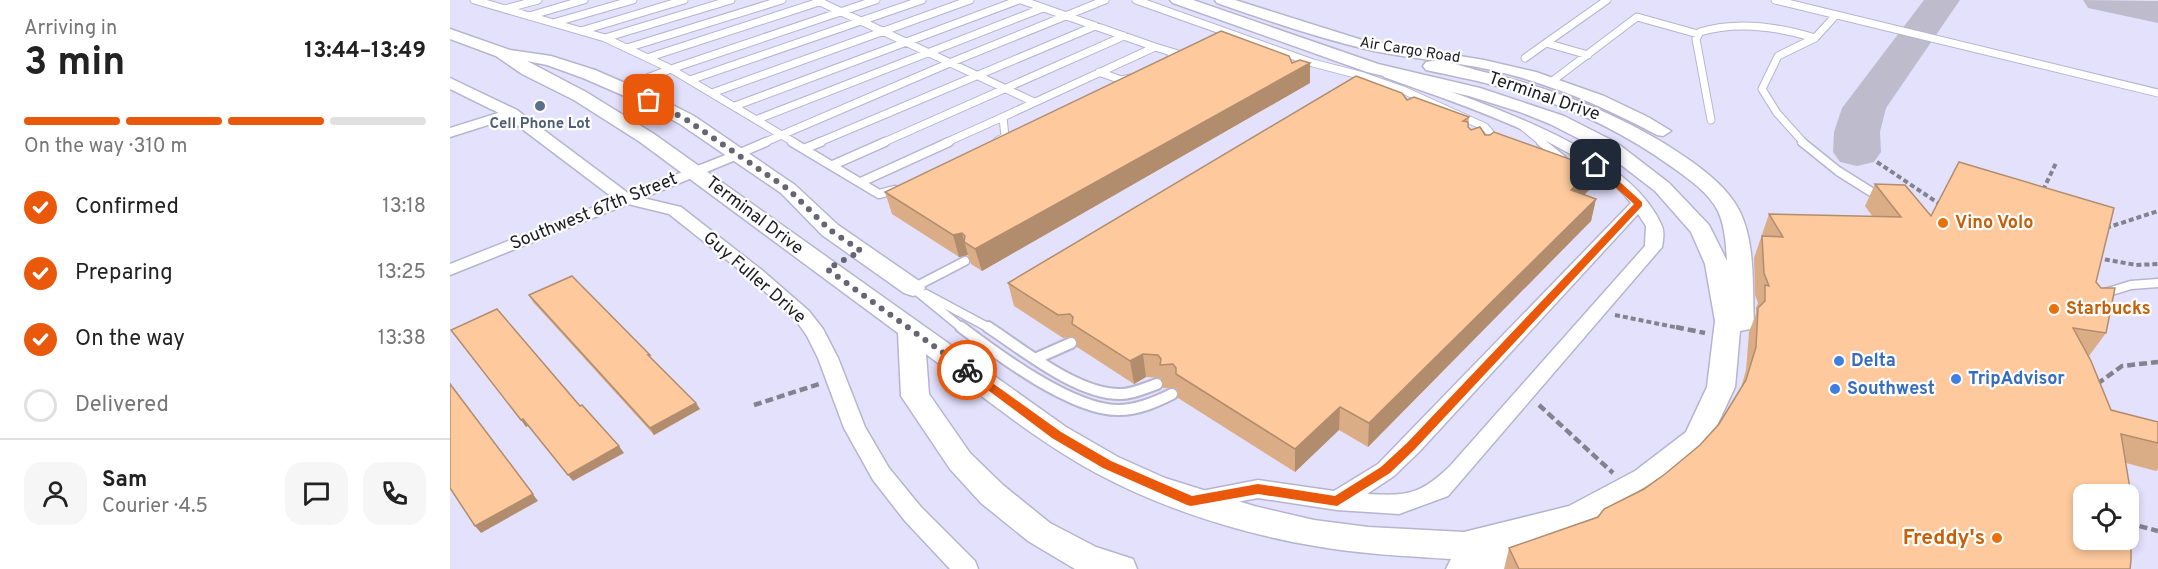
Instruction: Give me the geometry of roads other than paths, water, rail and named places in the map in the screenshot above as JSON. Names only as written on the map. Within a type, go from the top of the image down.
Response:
[{"type":"main road","name":"Terminal Drive","points":[[450,34],[502,52],[528,70],[613,116],[695,172],[1056,435],[1107,465],[1191,501],[1254,519],[1314,532],[1368,540],[1464,546],[1577,517],[1646,479],[1697,439],[1721,387],[1728,321],[1717,264],[1701,230],[1662,187],[1638,166],[1584,133],[1527,108],[1474,92],[1373,68],[1178,0]]},
{"type":"main road","name":"Terminal Drive","points":[[1287,38],[1501,80],[1597,114],[1645,139],[1676,159],[1713,190],[1725,204],[1732,218],[1741,324],[1737,374],[1714,426],[1667,477],[1604,519],[1550,542],[1462,569]]},
{"type":"main road","points":[[502,52],[551,61],[623,87],[687,120],[788,189],[830,230],[913,288]]},
{"type":"main road","points":[[827,269],[861,251]]},
{"type":"main road","points":[[911,330],[915,396],[960,462],[992,494],[1039,532],[1087,559],[1121,569]]},
{"type":"street","name":"Air Cargo Road","points":[[1222,0],[1364,45],[1486,64],[1551,82],[1633,115],[1663,131]]},
{"type":"street","points":[[1191,501],[1258,489],[1337,501],[1399,505],[1440,490],[1653,247],[1654,226],[1639,204],[1596,165],[1542,133],[1373,68]]},
{"type":"street","name":"Guy Fuller Drive","points":[[450,83],[511,113],[627,199],[675,210],[757,275],[802,315],[816,334],[855,428],[881,474],[913,514],[966,569]]},
{"type":"street","points":[[450,133],[511,113]]},
{"type":"street","name":"Southwest 67th Street","points":[[450,270],[738,154]]},
{"type":"street","points":[[1337,501],[1386,470],[1411,446],[1639,204]]},
{"type":"lane","points":[[474,0],[488,2],[605,38],[671,69],[806,148],[879,194],[900,188]]},
{"type":"lane","points":[[505,9],[538,0]]},
{"type":"lane","points":[[529,16],[584,0]]},
{"type":"lane","points":[[553,23],[633,0]]},
{"type":"lane","points":[[581,31],[684,0]]},
{"type":"lane","points":[[605,38],[731,0]]},
{"type":"lane","points":[[627,48],[782,0]]},
{"type":"lane","points":[[623,87],[876,0]]},
{"type":"lane","points":[[690,80],[922,0]]},
{"type":"lane","points":[[712,93],[970,0]]},
{"type":"lane","points":[[735,106],[1020,0],[1178,54],[1158,64]]},
{"type":"lane","points":[[738,154],[952,62],[1105,0]]},
{"type":"lane","points":[[1136,0],[1313,63],[1363,76],[1471,119],[1485,127],[1491,134],[1490,145],[1485,150]]},
{"type":"lane","points":[[1525,58],[1607,0]]},
{"type":"lane","points":[[1775,0],[2158,93]]},
{"type":"lane","points":[[647,58],[821,1],[1034,102]]},
{"type":"lane","points":[[758,120],[1043,8]]},
{"type":"lane","points":[[1836,15],[1815,38],[1778,56],[1763,85],[1764,93],[1788,128],[1813,154],[1835,171],[1883,199]]},
{"type":"lane","points":[[1551,82],[1637,17],[1698,34],[1708,29],[1727,26],[1798,33],[1815,38]]},
{"type":"lane","points":[[806,148],[1095,26]]},
{"type":"lane","points":[[1698,34],[1696,39],[1711,120]]},
{"type":"lane","points":[[833,165],[1124,36]]},
{"type":"lane","points":[[1546,43],[1588,55]]},
{"type":"lane","points":[[861,182],[1155,47]]},
{"type":"lane","points":[[1304,70],[1313,63]]},
{"type":"lane","points":[[1327,67],[1355,81],[1412,100],[1473,130]]},
{"type":"lane","points":[[1099,72],[1121,80],[1137,75]]},
{"type":"lane","points":[[984,147],[1005,137],[1003,117]]},
{"type":"lane","points":[[1519,124],[1541,145],[1569,165]]},
{"type":"lane","points":[[913,288],[965,261]]},
{"type":"lane","points":[[2095,299],[2121,287],[2158,283]]},
{"type":"lane","points":[[913,288],[976,319],[1062,373],[1107,392],[1130,393],[1157,384]]},
{"type":"lane","points":[[913,288],[962,330],[996,353],[1078,401],[1112,410],[1154,404],[1172,394]]},
{"type":"lane","points":[[1037,358],[1071,343]]},
{"type":"place","name":"Cell Phone Lot","points":[[540,106]]},
{"type":"place","name":"Vino Volo","points":[[1943,223]]},
{"type":"place","name":"Starbucks","points":[[2054,309]]},
{"type":"place","name":"Delta","points":[[1839,361]]},
{"type":"place","name":"TripAdvisor","points":[[1956,379]]},
{"type":"place","name":"Southwest","points":[[1835,389]]},
{"type":"place","name":"Freddy's","points":[[1997,538]]}]
